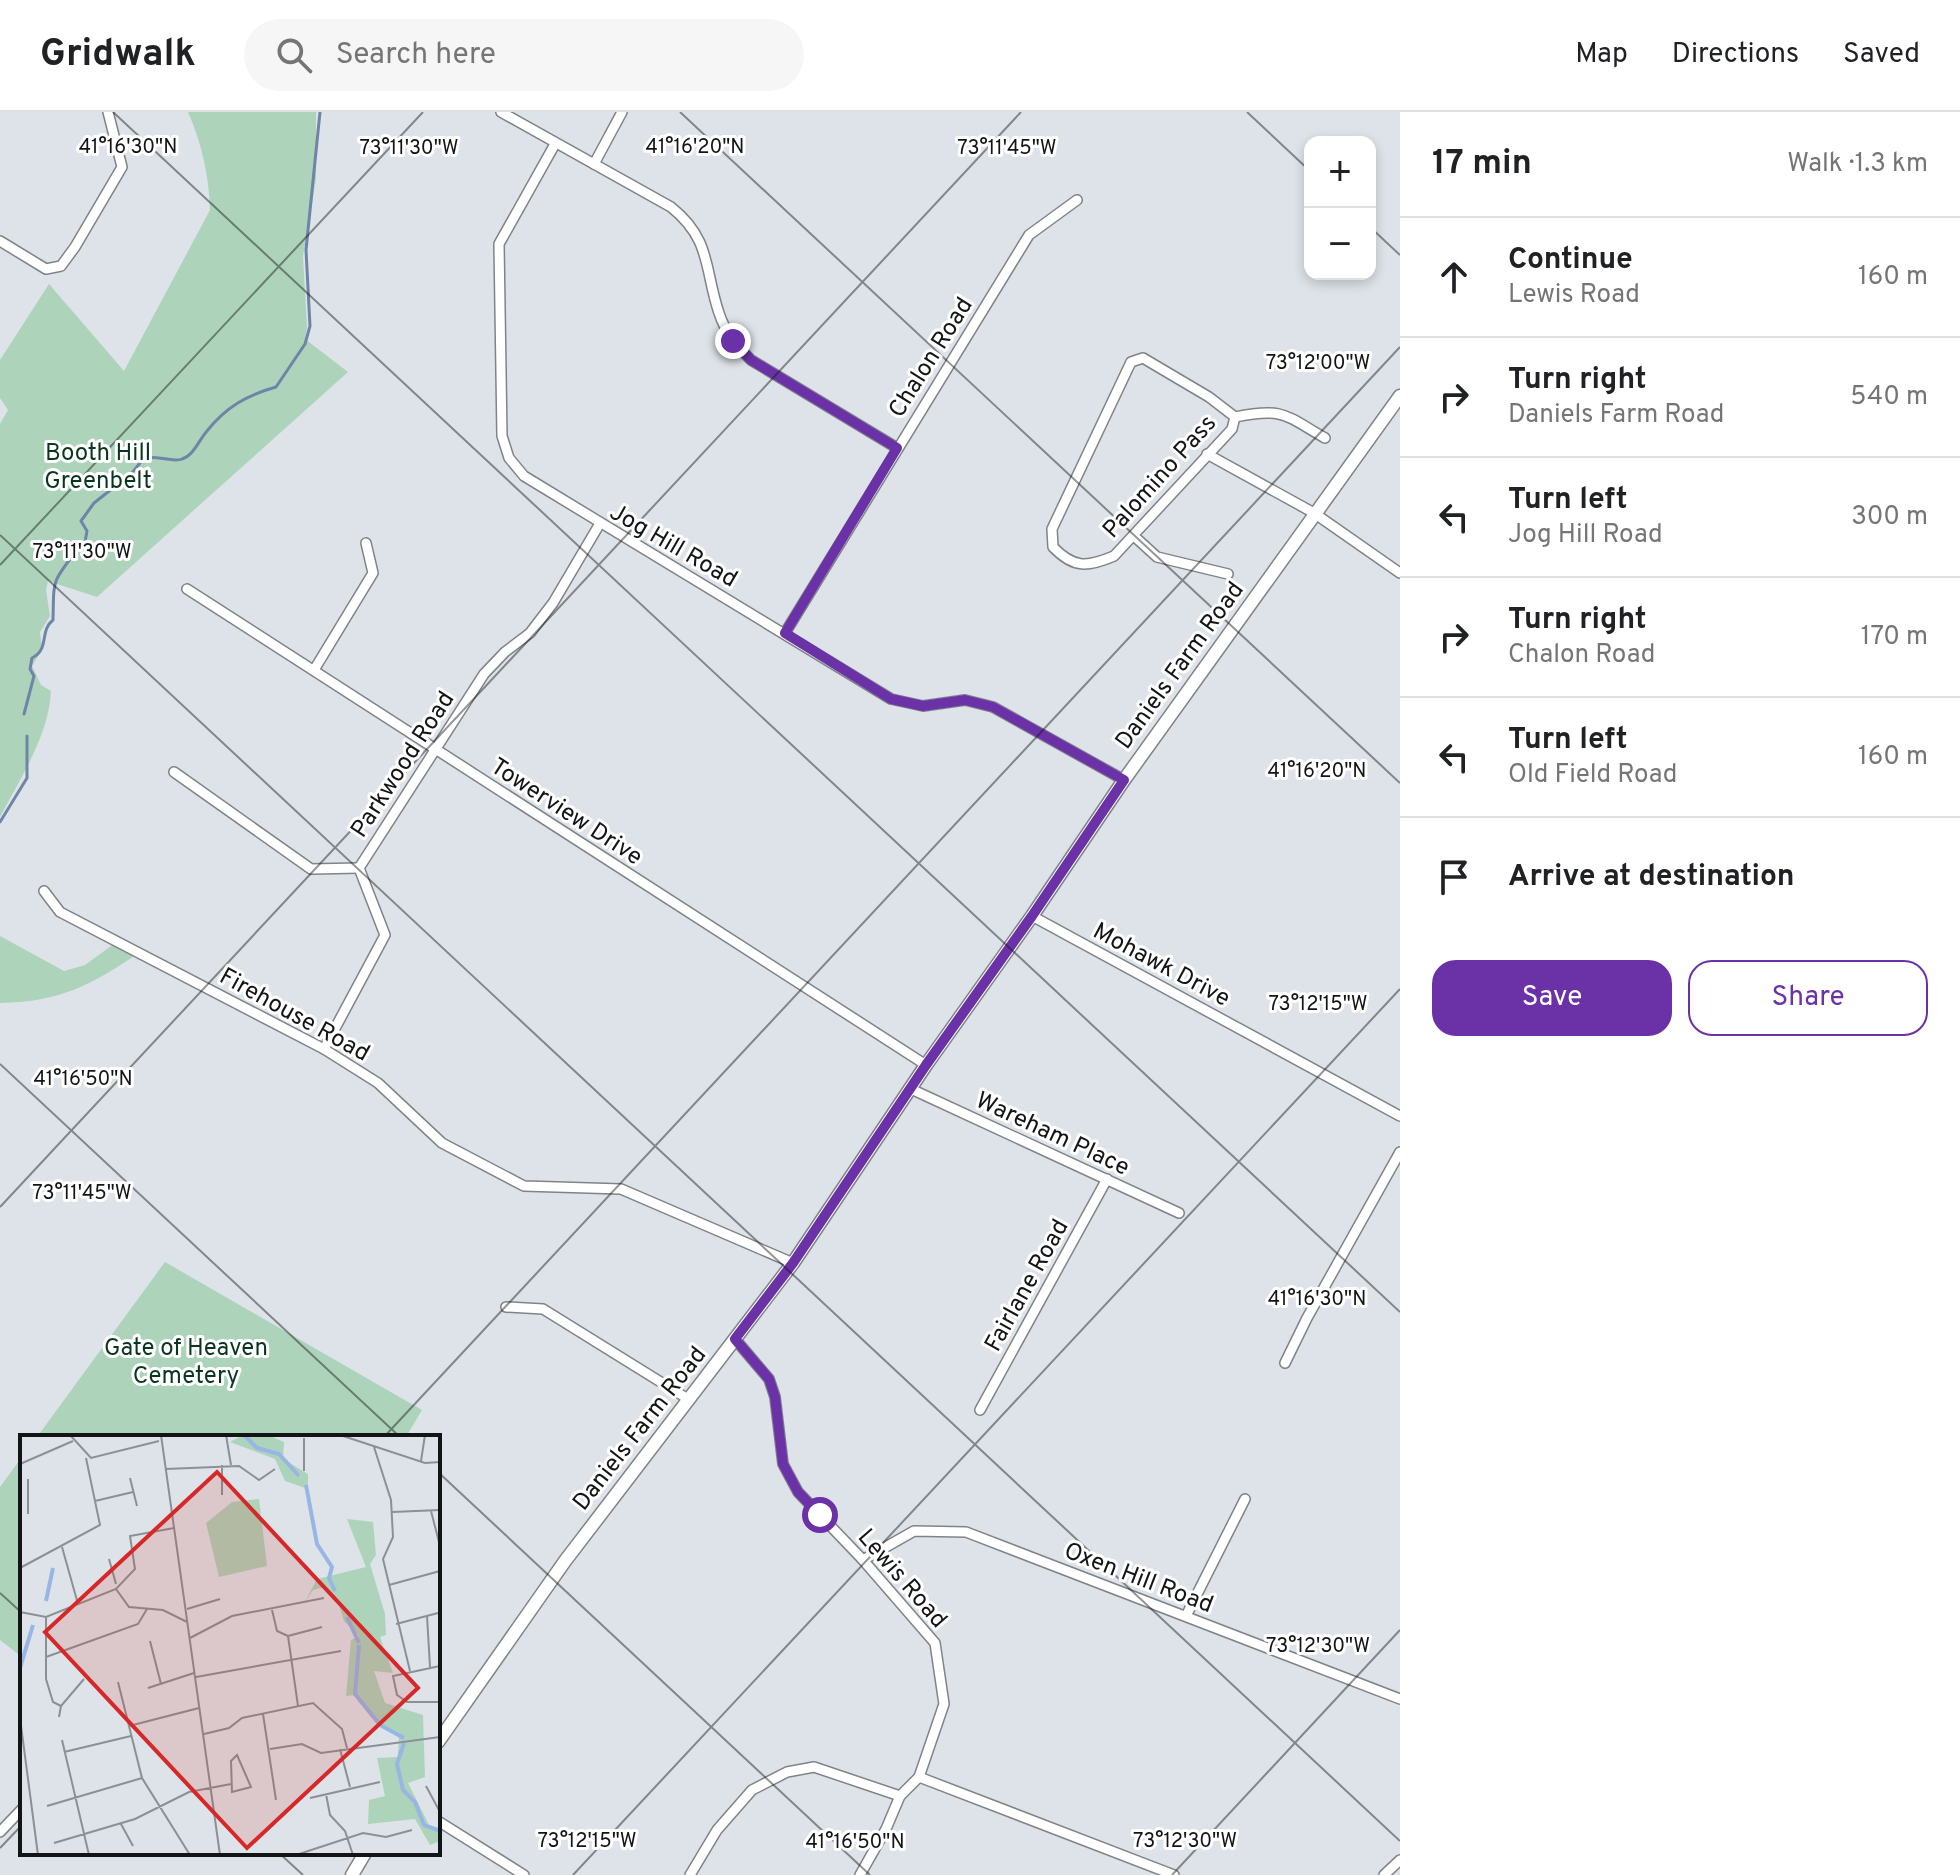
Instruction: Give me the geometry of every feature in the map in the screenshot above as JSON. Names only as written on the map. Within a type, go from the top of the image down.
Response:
[{"type":"main road","name":"Daniels Farm Road","points":[[440,1739],[565,1561],[793,1263],[1124,780],[1400,396]]},
{"type":"main road","points":[[352,1875],[364,1855]]},
{"type":"street","points":[[0,241],[46,269],[61,266],[122,167],[108,112]]},
{"type":"street","points":[[501,112],[671,207],[690,222],[704,249],[719,315],[733,341],[751,360],[897,448]]},
{"type":"street","points":[[594,164],[622,112]]},
{"type":"street","name":"Jog Hill Road","points":[[555,144],[499,244],[502,436],[509,458],[524,476],[599,525],[785,633],[891,699],[923,706],[965,700],[993,707],[1124,780]]},
{"type":"street","name":"Chalon Road","points":[[785,633],[1029,235],[1077,200]]},
{"type":"street","name":"Palomino Pass","points":[[1143,358],[1209,397],[1235,417],[1232,429],[1207,454],[1135,537],[1114,556],[1090,566],[1064,559],[1053,547],[1052,529],[1131,362],[1143,358]]},
{"type":"street","points":[[1235,417],[1262,411],[1281,413],[1325,438]]},
{"type":"street","points":[[1207,454],[1314,513],[1400,573]]},
{"type":"street","name":"Parkwood Road","points":[[324,1049],[385,935],[359,868],[484,674],[505,652],[530,633],[553,603],[599,525]]},
{"type":"street","points":[[1135,537],[1157,557],[1228,574]]},
{"type":"street","points":[[314,670],[373,573],[366,543]]},
{"type":"street","name":"Towerview Drive","points":[[187,589],[926,1065]]},
{"type":"street","points":[[174,772],[311,869],[359,868]]},
{"type":"street","name":"Firehouse Road","points":[[44,891],[60,912],[324,1049],[378,1083],[442,1143],[524,1186],[621,1189],[793,1263]]},
{"type":"street","name":"Mohawk Drive","points":[[1032,916],[1400,1116]]},
{"type":"street","name":"Wareham Place","points":[[911,1089],[1179,1213]]},
{"type":"street","points":[[1285,1363],[1400,1152]]},
{"type":"street","name":"Fairlane Road","points":[[980,1410],[1107,1179]]},
{"type":"street","points":[[506,1307],[543,1309],[688,1399]]},
{"type":"street","name":"Lewis Road","points":[[735,1339],[769,1379],[775,1397],[783,1464],[789,1480],[935,1643],[944,1704],[919,1777]]},
{"type":"street","points":[[1186,1616],[1245,1499]]},
{"type":"street","name":"Oxen Hill Road","points":[[863,1560],[914,1531],[966,1532],[1400,1699]]},
{"type":"street","points":[[690,1875],[717,1830],[756,1786],[787,1772],[814,1767],[900,1796]]},
{"type":"street","points":[[860,1875],[886,1829],[900,1796],[919,1777],[1145,1870],[1174,1875]]},
{"type":"street","points":[[0,1832],[20,1811]]},
{"type":"street","points":[[440,1822],[524,1875]]},
{"type":"street","points":[[1384,1875],[1400,1860]]},
{"type":"green space","name":"Booth Hill Greenbelt","points":[[188,112],[316,112],[316,179],[303,256],[305,339],[348,372],[97,597],[48,581],[46,590],[50,616],[40,632],[42,650],[32,666],[41,685],[51,691],[49,707],[32,756],[0,817],[0,424],[8,410],[0,398],[0,360],[49,284],[124,371],[210,210],[204,160]]},
{"type":"green space","points":[[0,936],[64,971],[85,965],[122,938],[143,950],[76,989],[41,999],[0,1003]]},
{"type":"green space","name":"Gate of Heaven Cemetery","points":[[165,1262],[422,1410],[407,1435],[38,1435]]},
{"type":"green space","points":[[20,1460],[20,1655],[0,1640],[0,1487]]},
{"type":"waterway","points":[[85,542],[87,531],[81,521],[94,503],[132,473],[144,458],[178,460],[186,457],[230,409],[246,398],[276,387],[305,344],[310,326],[306,250],[320,112]]},
{"type":"waterway","points":[[24,714],[34,676],[30,669],[32,658],[41,650],[46,629],[53,620],[56,582],[77,550]]},
{"type":"waterway","points":[[0,822],[27,778],[27,736]]},
{"type":"route","points":[[733,341],[751,360],[897,448],[785,633],[891,699],[923,706],[965,700],[993,707],[1124,780],[793,1263],[735,1339],[769,1379],[775,1397],[783,1464],[789,1480],[820,1515]]}]
